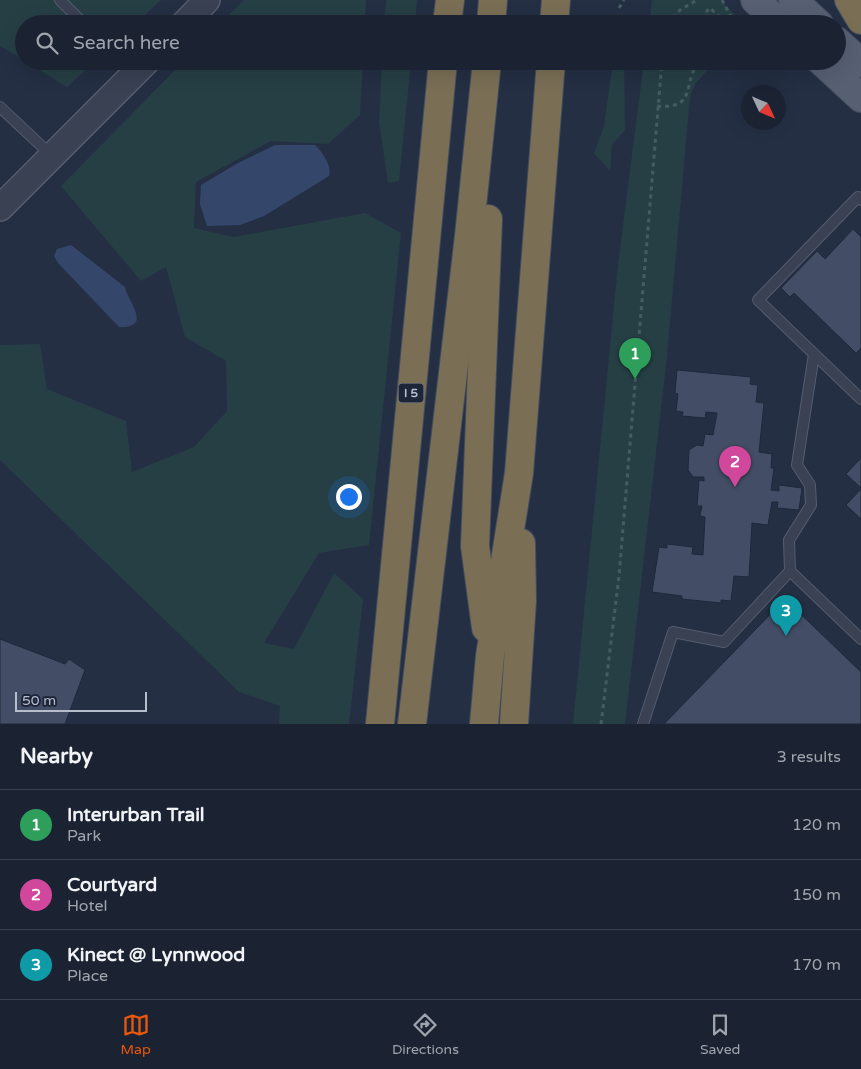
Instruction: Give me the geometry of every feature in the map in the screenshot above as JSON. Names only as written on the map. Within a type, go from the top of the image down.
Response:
[{"type":"highway","points":[[448,15],[450,0]]},
{"type":"highway","points":[[492,15],[493,0]]},
{"type":"highway","points":[[509,15],[510,0]]},
{"type":"highway","points":[[555,15],[556,0]]},
{"type":"highway","points":[[849,0],[861,20]]},
{"type":"highway","name":"I 5","points":[[380,724],[442,70]]},
{"type":"highway","points":[[412,724],[469,236],[486,70]]},
{"type":"highway","points":[[490,656],[475,546],[487,236],[503,70]]},
{"type":"highway","points":[[484,724],[490,656],[519,473],[550,70]]},
{"type":"highway","points":[[514,724],[522,600],[519,473]]},
{"type":"main road","points":[[755,0],[771,15]]},
{"type":"main road","points":[[793,0],[809,15]]},
{"type":"main road","points":[[846,49],[861,63]]},
{"type":"main road","points":[[831,70],[861,98]]},
{"type":"street","points":[[193,15],[207,0]]},
{"type":"street","points":[[0,208],[52,156],[130,70]]},
{"type":"lane","points":[[60,0],[75,15]]},
{"type":"lane","points":[[0,107],[52,156]]},
{"type":"lane","points":[[861,200],[858,197],[758,300],[861,399]]},
{"type":"lane","points":[[643,724],[673,632],[724,642],[790,571],[789,540],[811,504],[810,484],[798,465],[814,354]]},
{"type":"lane","points":[[790,571],[861,638]]},
{"type":"path","points":[[619,8],[624,0]]},
{"type":"path","points":[[722,0],[730,15]]},
{"type":"path","points":[[674,15],[696,1]]},
{"type":"path","points":[[706,15],[704,13],[710,8],[717,15]]},
{"type":"path","points":[[601,724],[619,576],[661,70]]},
{"type":"path","points":[[657,106],[670,107],[684,100],[689,92],[694,70]]},
{"type":"green space","points":[[0,0],[161,0],[145,15],[15,15],[15,55],[0,46]]},
{"type":"green space","points":[[244,0],[366,0],[365,15],[229,15]]},
{"type":"green space","points":[[386,0],[417,0],[416,15],[385,15]]},
{"type":"green space","points":[[652,0],[721,0],[735,15],[650,15]]},
{"type":"green space","points":[[40,70],[85,70],[67,87]]},
{"type":"green space","points":[[175,70],[362,70],[360,115],[328,144],[271,141],[196,182],[194,228],[234,237],[365,213],[401,233],[369,545],[319,553],[264,643],[294,649],[334,573],[363,599],[349,724],[279,724],[280,706],[239,692],[0,460],[0,345],[40,344],[47,389],[126,421],[132,472],[194,447],[227,411],[226,361],[185,337],[166,267],[141,281],[61,186]]},
{"type":"green space","points":[[382,70],[410,70],[399,181],[388,183],[379,122]]},
{"type":"green space","points":[[612,70],[624,70],[625,130],[612,145],[610,171],[594,153],[604,126]]},
{"type":"green space","points":[[643,70],[708,70],[695,84],[690,97],[667,356],[625,724],[573,724],[618,265]]},
{"type":"water","points":[[275,145],[315,145],[328,163],[329,176],[264,216],[240,225],[207,226],[200,204],[201,185],[238,163]]},
{"type":"water","points":[[71,245],[125,287],[136,313],[135,323],[119,327],[58,263],[54,256],[57,249]]},
{"type":"building","points":[[853,229],[861,237],[861,348],[856,353],[794,293],[790,297],[781,288],[817,251],[825,259]]},
{"type":"building","points":[[677,370],[751,377],[750,384],[758,385],[756,402],[764,403],[759,452],[772,454],[771,468],[774,468],[771,490],[779,491],[779,485],[802,488],[799,510],[777,508],[778,502],[772,502],[768,525],[752,523],[749,577],[734,576],[731,601],[721,600],[721,603],[682,599],[682,596],[652,592],[659,547],[667,548],[667,544],[693,547],[692,554],[703,555],[705,517],[700,516],[702,506],[697,506],[699,480],[704,481],[704,477],[693,477],[688,470],[689,450],[697,445],[703,446],[705,434],[713,435],[717,413],[706,412],[705,418],[682,416],[683,412],[676,411],[678,394],[675,393]]},
{"type":"building","points":[[861,458],[861,488],[846,474]]},
{"type":"building","points":[[861,489],[861,519],[846,505]]},
{"type":"building","points":[[785,599],[861,672],[861,724],[664,724]]},
{"type":"building","points":[[0,639],[65,664],[69,659],[85,670],[65,724],[0,724]]},
{"type":"place","name":"Interurban Trail","points":[[635,379]]},
{"type":"place","name":"Courtyard","points":[[735,487]]},
{"type":"place","name":"Kinect @ Lynnwood","points":[[786,636]]}]
